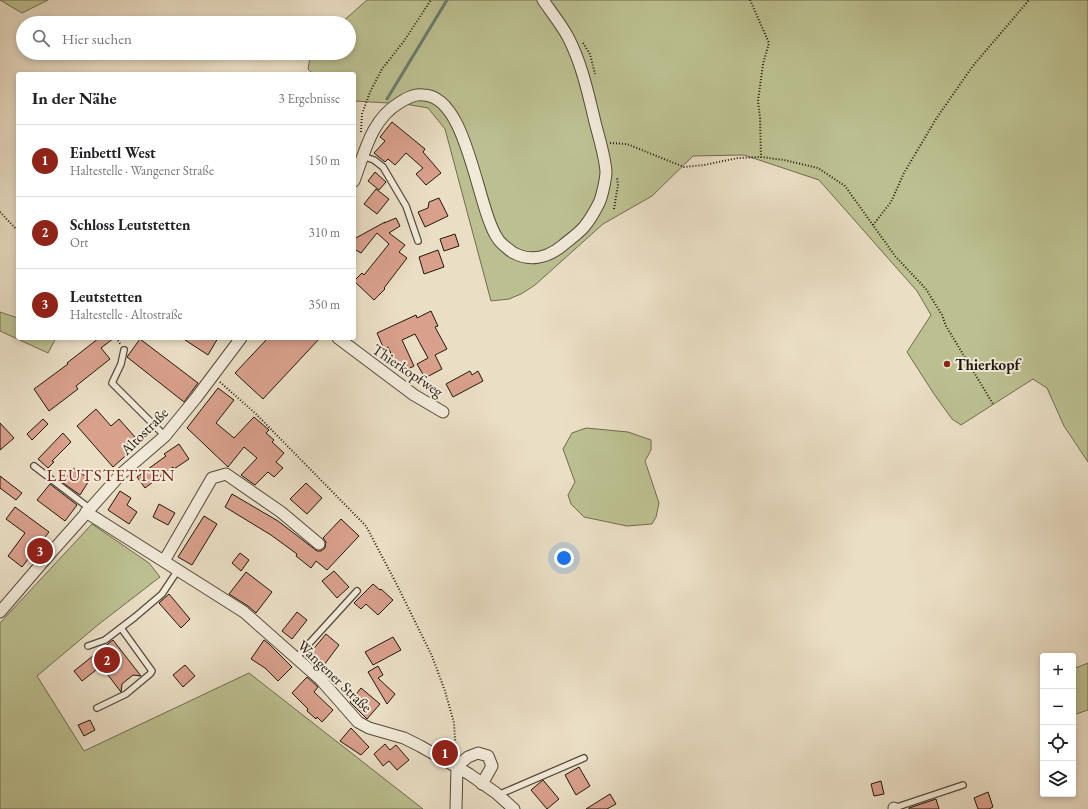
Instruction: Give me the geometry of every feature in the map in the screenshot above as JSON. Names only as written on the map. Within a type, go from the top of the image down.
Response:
[{"type":"street","points":[[356,175],[367,143],[373,130],[384,114],[395,105],[410,97],[424,94],[434,97],[444,104],[452,115],[468,151],[488,220],[493,232],[503,244],[519,256],[541,258],[554,252],[584,228],[600,202],[606,173],[598,134],[576,55],[567,35],[543,0]]},
{"type":"street","name":"Altostraße","points":[[0,612],[121,474],[165,436],[196,398],[212,374],[238,340]]},
{"type":"street","name":"Thierkopfweg","points":[[341,340],[408,391],[443,412]]},
{"type":"street","points":[[164,561],[212,478],[226,474],[281,512],[319,544]]},
{"type":"street","name":"Wangener Straße","points":[[88,510],[244,612],[325,684],[358,722],[369,728],[404,738],[457,766],[498,795],[514,809]]},
{"type":"street","points":[[456,809],[457,766],[468,757],[478,752],[488,756],[492,766],[482,784]]},
{"type":"lane","points":[[362,156],[374,160],[383,167],[406,206],[418,241]]},
{"type":"lane","points":[[124,350],[122,364],[112,383],[165,436]]},
{"type":"lane","points":[[34,466],[88,510]]},
{"type":"lane","points":[[88,646],[105,640],[135,618],[162,594],[178,570]]},
{"type":"lane","points":[[296,658],[357,591]]},
{"type":"lane","points":[[97,708],[126,694],[152,671],[121,628]]},
{"type":"lane","points":[[498,795],[584,758]]},
{"type":"lane","points":[[894,809],[964,785]]},
{"type":"path","points":[[367,143],[360,136],[362,114],[370,92],[382,69],[404,41],[431,0]]},
{"type":"path","points":[[750,0],[769,43],[763,64],[758,101],[761,157]]},
{"type":"path","points":[[873,224],[891,202],[904,173],[936,119],[972,67],[1029,0]]},
{"type":"path","points":[[609,143],[627,144],[684,168],[738,158],[761,157],[784,160],[818,168],[845,186],[895,256],[926,289],[942,315],[946,326],[993,404]]},
{"type":"path","points":[[0,212],[16,229]]},
{"type":"path","points":[[212,374],[256,414],[366,526],[432,656],[445,691],[454,723],[457,766]]},
{"type":"green space","points":[[0,0],[48,0],[22,13]]},
{"type":"green space","points":[[367,0],[1088,0],[1088,462],[1064,426],[1047,388],[1033,379],[961,425],[952,419],[907,352],[931,315],[917,291],[819,180],[744,155],[693,156],[652,196],[603,224],[535,285],[521,294],[509,299],[491,301],[445,129],[428,108],[405,104],[356,101],[356,72],[311,72],[308,69],[310,60],[356,60],[356,16],[349,16]]},
{"type":"green space","points":[[0,312],[16,317],[16,338],[0,331]]},
{"type":"green space","points":[[20,340],[55,340],[48,353]]},
{"type":"green space","points":[[586,428],[628,432],[651,440],[651,450],[645,461],[659,503],[656,517],[652,524],[627,526],[584,517],[571,504],[568,495],[575,482],[563,449],[572,433]]},
{"type":"green space","points":[[92,524],[149,563],[160,577],[99,624],[37,676],[84,751],[249,673],[423,809],[0,809],[0,623]]},
{"type":"green space","points":[[1088,663],[1088,710],[1076,714],[1076,689],[1076,668]]},
{"type":"building","points":[[392,122],[425,149],[423,152],[441,173],[426,185],[416,174],[423,168],[406,153],[395,165],[388,159],[385,162],[374,153],[385,141],[380,137]]},
{"type":"building","points":[[375,172],[386,182],[379,190],[368,181]]},
{"type":"building","points":[[376,189],[389,199],[377,214],[364,204]]},
{"type":"building","points":[[439,198],[448,216],[425,227],[418,212],[428,208],[429,202]]},
{"type":"building","points":[[396,218],[400,226],[389,233],[405,245],[399,252],[407,258],[384,288],[385,289],[374,300],[356,283],[356,279],[362,273],[364,275],[389,244],[377,233],[361,253],[356,250],[356,238],[385,222],[384,223]]},
{"type":"building","points":[[455,234],[459,246],[444,251],[440,239]]},
{"type":"building","points":[[438,250],[444,267],[424,274],[419,257]]},
{"type":"building","points":[[431,311],[438,326],[435,327],[447,349],[435,355],[442,369],[425,378],[417,364],[428,358],[415,334],[402,340],[414,366],[400,373],[388,347],[384,349],[377,333],[416,315],[417,318]]},
{"type":"building","points":[[96,340],[111,340],[101,348],[110,359],[76,386],[78,389],[49,411],[34,389],[68,364],[67,363]]},
{"type":"building","points":[[139,340],[141,340],[198,383],[184,402],[127,357]]},
{"type":"building","points":[[185,340],[217,340],[208,355]]},
{"type":"building","points":[[266,340],[318,340],[263,399],[235,373]]},
{"type":"building","points":[[470,371],[472,375],[478,371],[483,381],[453,397],[446,384]]},
{"type":"building","points":[[218,388],[234,400],[216,423],[234,438],[254,417],[269,430],[266,433],[274,440],[272,442],[284,453],[276,462],[283,468],[274,477],[268,472],[255,485],[241,475],[257,458],[244,447],[228,467],[187,428]]},
{"type":"building","points":[[96,409],[111,426],[119,419],[135,437],[127,444],[132,450],[113,467],[77,426]]},
{"type":"building","points":[[43,419],[48,424],[32,440],[27,434]]},
{"type":"building","points":[[0,423],[14,438],[0,450]]},
{"type":"building","points":[[63,433],[71,442],[52,461],[54,462],[48,468],[38,459]]},
{"type":"building","points":[[179,444],[189,459],[174,469],[173,467],[145,488],[137,477],[166,456],[164,454]]},
{"type":"building","points":[[73,468],[90,479],[80,495],[63,483]]},
{"type":"building","points":[[0,476],[22,493],[16,500],[0,488]]},
{"type":"building","points":[[306,483],[322,498],[307,514],[290,499]]},
{"type":"building","points":[[50,484],[77,505],[65,521],[37,500]]},
{"type":"building","points":[[120,491],[131,498],[127,505],[137,512],[129,524],[108,510]]},
{"type":"building","points":[[232,494],[278,521],[317,551],[321,551],[325,548],[326,542],[323,538],[341,519],[359,536],[327,570],[316,561],[311,568],[296,556],[297,554],[271,535],[225,507]]},
{"type":"building","points":[[159,504],[175,513],[168,525],[153,517]]},
{"type":"building","points":[[15,507],[49,532],[22,567],[8,556],[25,533],[6,519]]},
{"type":"building","points":[[204,516],[217,524],[192,565],[178,557]]},
{"type":"building","points":[[240,553],[249,560],[241,571],[232,563]]},
{"type":"building","points":[[334,571],[349,587],[337,598],[322,581]]},
{"type":"building","points":[[246,572],[272,592],[256,613],[229,594]]},
{"type":"building","points":[[373,584],[393,600],[378,615],[366,604],[361,609],[354,603]]},
{"type":"building","points":[[169,594],[190,619],[181,628],[159,603]]},
{"type":"building","points":[[297,612],[307,620],[292,639],[282,631]]},
{"type":"building","points":[[326,634],[339,645],[324,665],[310,653]]},
{"type":"building","points":[[393,637],[401,650],[373,665],[365,652]]},
{"type":"building","points":[[113,640],[141,676],[133,675],[122,684],[121,692],[101,666],[82,681],[74,671]]},
{"type":"building","points":[[264,640],[292,667],[278,681],[265,668],[251,659]]},
{"type":"building","points":[[185,665],[195,676],[183,687],[173,675]]},
{"type":"building","points":[[378,666],[383,675],[378,678],[395,694],[387,704],[368,672]]},
{"type":"building","points":[[307,677],[318,687],[314,692],[333,710],[322,722],[307,711],[308,709],[292,693]]},
{"type":"building","points":[[361,688],[380,704],[367,719],[350,702]]},
{"type":"building","points":[[90,720],[95,730],[84,736],[78,725]]},
{"type":"building","points":[[351,728],[369,747],[361,755],[340,741]]},
{"type":"building","points":[[385,744],[390,750],[396,745],[409,760],[397,770],[389,761],[383,766],[374,754]]},
{"type":"building","points":[[579,767],[590,786],[576,795],[565,775]]},
{"type":"building","points":[[543,780],[559,799],[547,809],[531,790]]},
{"type":"building","points":[[881,781],[884,794],[874,796],[871,784]]},
{"type":"building","points":[[988,792],[993,807],[989,809],[978,809],[974,798]]},
{"type":"building","points":[[610,794],[616,804],[607,809],[586,809]]},
{"type":"building","points":[[936,799],[939,809],[909,809],[909,808]]},
{"type":"waterway","points":[[387,99],[447,0]]},
{"type":"place","name":"Thierkopf","points":[[947,364]]},
{"type":"place","name":"Leutstetten","points":[[40,551]]},
{"type":"place","name":"Schloss Leutstetten","points":[[107,660]]},
{"type":"place","name":"Einbettl West","points":[[445,753]]},
{"type":"district","name":"LEUTSTETTEN","points":[[111,475]]}]
